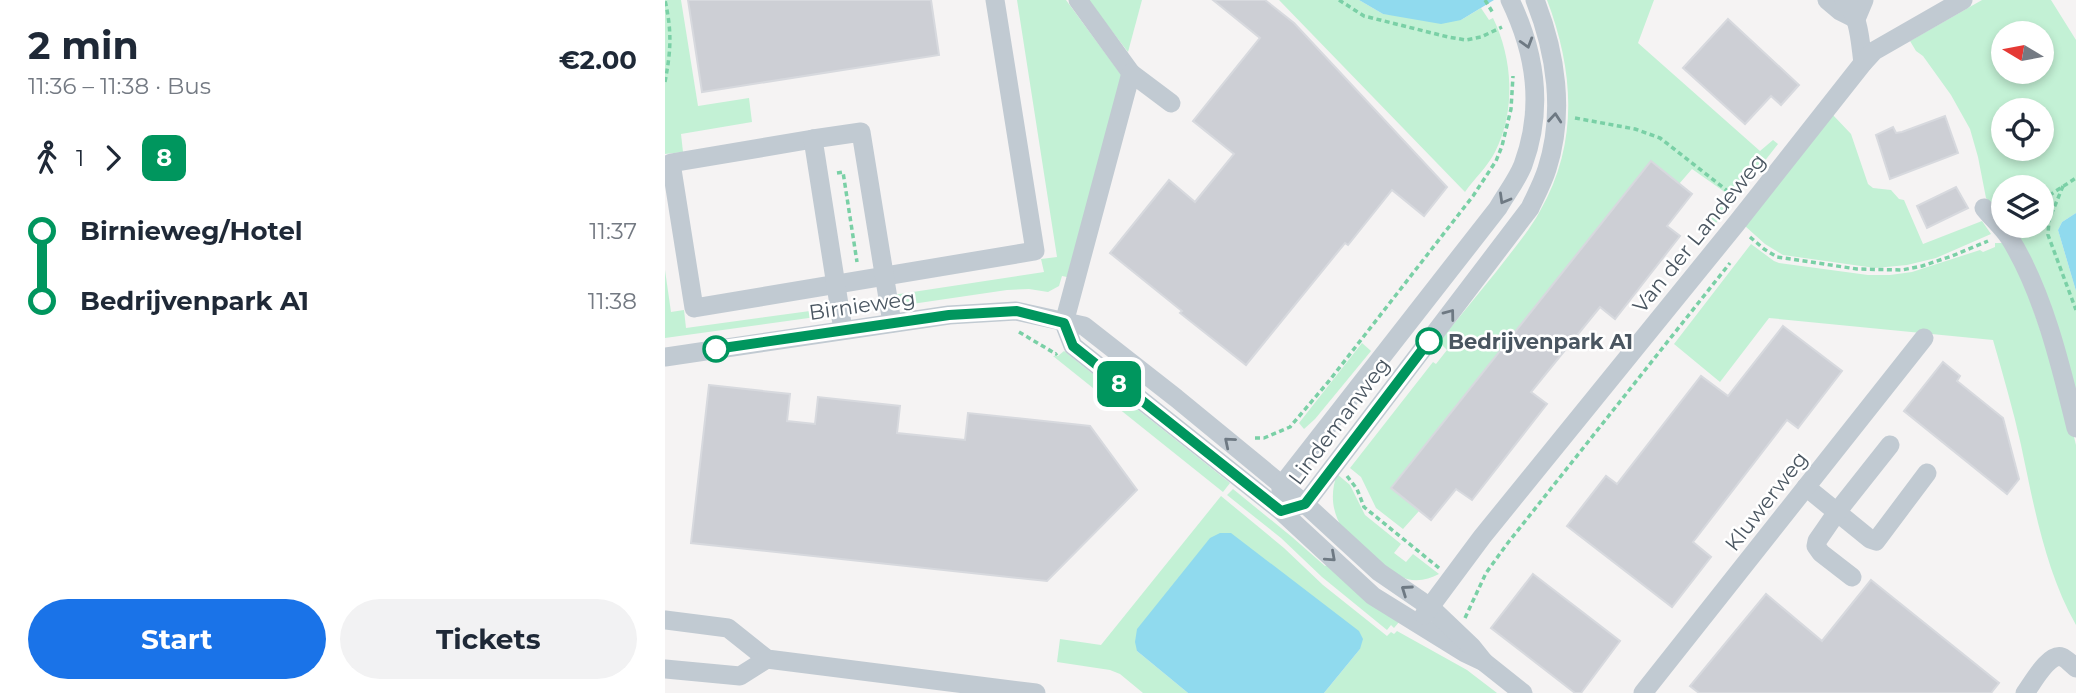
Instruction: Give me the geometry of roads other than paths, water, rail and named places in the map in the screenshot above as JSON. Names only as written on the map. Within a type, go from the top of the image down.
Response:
[{"type":"street","points":[[892,323],[884,275],[861,132],[671,163],[694,308],[836,283],[884,275],[1035,251],[995,0]]},
{"type":"street","points":[[1079,0],[1131,73],[1171,103]]},
{"type":"street","name":"Lindemanweg","points":[[1510,0],[1520,20],[1534,69],[1535,109],[1532,132],[1522,167],[1498,208],[1281,486],[1281,511],[1305,504],[1530,208],[1547,169],[1556,115],[1556,84],[1551,45],[1535,0]]},
{"type":"street","points":[[1827,0],[1856,19]]},
{"type":"street","points":[[1845,0],[1856,19],[1863,63]]},
{"type":"street","points":[[1856,19],[1864,0]]},
{"type":"street","name":"Van der Landeweg","points":[[1417,624],[1863,63],[1874,51],[1963,0]]},
{"type":"street","points":[[1131,73],[1064,323],[1073,346],[1281,511],[1373,596],[1484,662],[1523,693]]},
{"type":"street","points":[[814,139],[843,330]]},
{"type":"street","points":[[1984,208],[2003,230],[2021,258],[2062,372],[2076,428]]},
{"type":"street","name":"Birnieweg","points":[[665,357],[949,315],[1006,311],[1084,326],[1305,504],[1379,572],[1430,607],[1484,662]]},
{"type":"street","name":"Kluwerweg","points":[[1643,693],[1924,338]]},
{"type":"street","points":[[1852,577],[1821,553],[1816,546],[1817,541],[1890,445]]},
{"type":"street","points":[[1806,487],[1876,541],[1927,473]]},
{"type":"street","points":[[665,620],[728,628],[767,659],[1036,693]]},
{"type":"street","points":[[2025,693],[2050,659],[2056,656],[2062,657],[2076,668]]},
{"type":"street","points":[[665,669],[740,676],[767,659]]},
{"type":"water","points":[[1359,0],[1494,0],[1461,20],[1441,24],[1383,14]]},
{"type":"water","points":[[2076,213],[2076,291],[2058,230],[2062,222]]},
{"type":"water","points":[[1220,533],[1231,533],[1359,631],[1363,639],[1360,649],[1324,693],[1188,693],[1137,651],[1137,629],[1210,538]]},
{"type":"place","name":"Bedrijvenpark A1","points":[[1429,341]]}]
